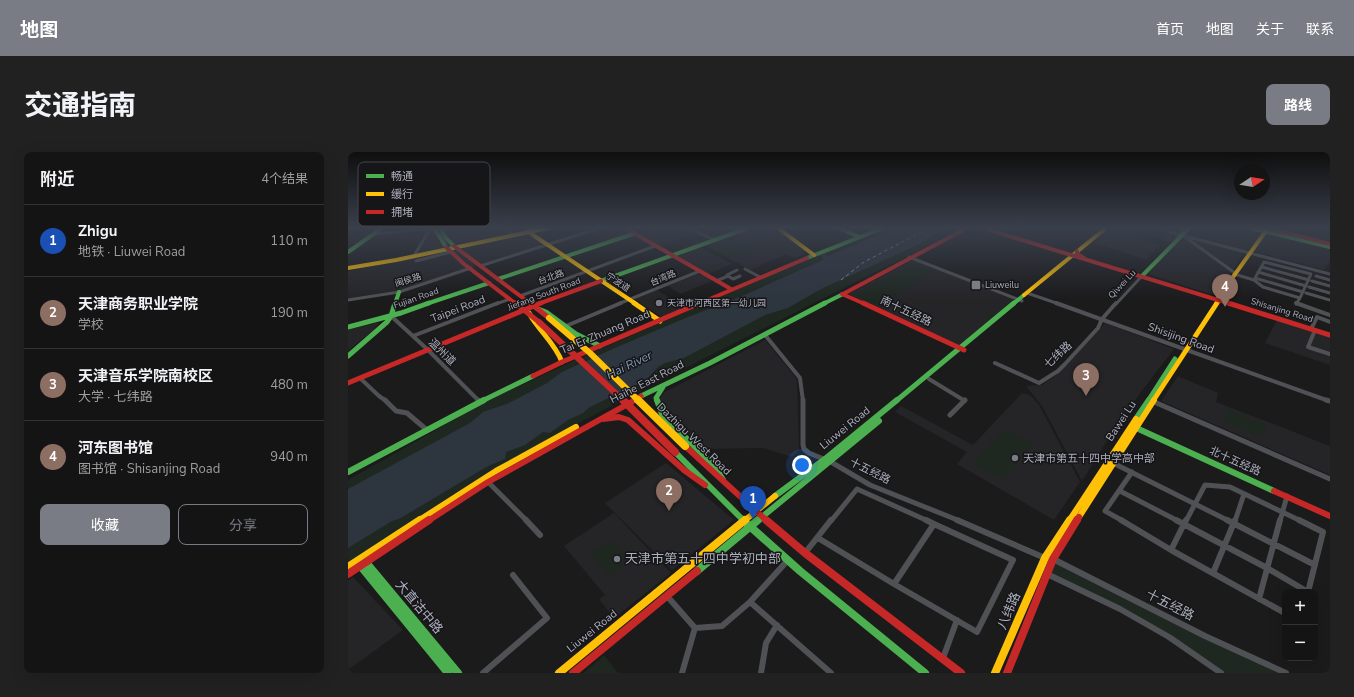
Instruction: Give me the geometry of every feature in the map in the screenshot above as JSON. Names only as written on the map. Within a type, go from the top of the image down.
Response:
[{"type":"main road","points":[[349,268],[425,252]]},
{"type":"main road","points":[[349,268],[429,252]]},
{"type":"main road","points":[[455,252],[488,282],[527,311],[530,318],[552,339],[560,353],[562,362]]},
{"type":"main road","points":[[458,252],[480,266],[536,308],[546,312],[576,334],[600,346]]},
{"type":"main road","name":"宁波道","points":[[558,252],[660,321]]},
{"type":"main road","points":[[498,279],[578,252]]},
{"type":"main road","points":[[667,252],[731,289]]},
{"type":"main road","name":"Jiefang South Road","points":[[348,383],[427,349],[536,308],[601,281],[680,252]]},
{"type":"main road","name":"Tai Er Zhuang Road","points":[[348,472],[480,402],[562,362],[818,252]]},
{"type":"main road","name":"Haihe East Road","points":[[911,257],[919,252]]},
{"type":"main road","name":"Haihe East Road","points":[[348,574],[361,562],[496,471],[640,393],[711,360],[920,252]]},
{"type":"main road","points":[[1069,252],[1075,254]]},
{"type":"main road","points":[[1069,252],[1075,254]]},
{"type":"main road","name":"Qiwei Lu","points":[[1143,276],[1164,252]]},
{"type":"main road","name":"Bawei Lu","points":[[1045,558],[1217,298],[1250,253]]},
{"type":"main road","name":"Shisanjing Road","points":[[1075,254],[1314,329]]},
{"type":"main road","name":"Liuwei Road","points":[[573,673],[750,527],[763,518],[828,460],[1075,254]]},
{"type":"main road","name":"Shisanjing Road","points":[[1143,276],[1330,334]]},
{"type":"main road","name":"Fujian Road","points":[[348,327],[391,316],[488,282]]},
{"type":"main road","points":[[348,356],[382,327],[391,316],[399,292]]},
{"type":"main road","name":"Haihe East Road","points":[[348,567],[361,562],[488,482],[590,424],[765,335],[841,293]]},
{"type":"main road","name":"南十五经路","points":[[841,293],[962,349]]},
{"type":"main road","points":[[512,301],[523,302],[522,298]]},
{"type":"main road","name":"Dazhigu West Road","points":[[536,308],[590,353],[685,446],[763,518],[805,553],[961,672]]},
{"type":"main road","name":"Dazhigu West Road","points":[[527,311],[608,384],[750,527],[925,673]]},
{"type":"main road","name":"Liuwei Road","points":[[559,673],[755,511],[828,460],[928,379],[962,349]]},
{"type":"main road","name":"Bawei Lu","points":[[1053,559],[1113,463],[1133,427],[1152,402],[1184,349]]},
{"type":"main road","points":[[348,387],[373,373]]},
{"type":"main road","points":[[665,385],[656,398],[656,404],[662,414],[716,468],[727,486]]},
{"type":"main road","points":[[590,424],[614,417],[628,420],[684,470],[713,490]]},
{"type":"main road","name":"北十五经路","points":[[1133,427],[1330,516]]},
{"type":"main road","name":"八纬路","points":[[995,673],[1045,558]]},
{"type":"main road","name":"八纬路","points":[[1007,673],[1053,559]]},
{"type":"main road","name":"大直沽中路","points":[[361,562],[448,673]]},
{"type":"main road","name":"大直沽中路","points":[[361,562],[426,633],[458,673]]},
{"type":"street","points":[[416,261],[439,252]]},
{"type":"street","points":[[480,266],[521,252]]},
{"type":"street","name":"台北路","points":[[522,298],[639,252]]},
{"type":"street","points":[[1210,252],[1235,273],[1330,300]]},
{"type":"street","points":[[1250,253],[1330,274]]},
{"type":"street","points":[[911,257],[1020,300]]},
{"type":"street","points":[[1254,279],[1264,262],[1311,274],[1308,286],[1296,304],[1330,314]]},
{"type":"street","points":[[1262,267],[1330,286]]},
{"type":"street","name":"闽侯路","points":[[348,300],[399,292],[471,268]]},
{"type":"street","points":[[745,269],[760,277]]},
{"type":"street","points":[[716,281],[737,270]]},
{"type":"street","name":"台湾路","points":[[566,326],[700,271]]},
{"type":"street","points":[[1258,272],[1330,293]]},
{"type":"street","points":[[728,276],[733,279],[740,276]]},
{"type":"street","name":"Qiwei Lu","points":[[1102,319],[1143,276]]},
{"type":"street","points":[[1316,276],[1330,280]]},
{"type":"street","points":[[1254,279],[1263,286],[1300,298]]},
{"type":"street","name":"Shisijing Road","points":[[1028,294],[1330,401]]},
{"type":"street","name":"Taipei Road","points":[[413,336],[512,301]]},
{"type":"street","name":"温州道","points":[[391,316],[427,349],[480,402]]},
{"type":"street","points":[[1330,322],[1317,317],[1308,347],[1330,354]]},
{"type":"street","name":"七纬路","points":[[995,363],[1039,383],[1058,371],[1065,364],[1098,328],[1102,319]]},
{"type":"street","name":"十五经路","points":[[765,335],[800,378],[804,408],[804,449],[809,453],[828,460],[870,485],[993,535],[1045,558],[1053,559],[1205,636],[1286,673]]},
{"type":"street","points":[[928,379],[966,400],[950,415]]},
{"type":"street","points":[[362,380],[379,396],[388,401],[396,411],[407,413],[427,430]]},
{"type":"street","points":[[1152,402],[1330,479]]},
{"type":"street","points":[[1113,463],[1315,565]]},
{"type":"street","points":[[1132,472],[1105,511],[1171,550],[1282,611]]},
{"type":"street","points":[[488,482],[540,535]]},
{"type":"street","points":[[1171,550],[1205,485],[1230,487],[1323,532],[1309,589]]},
{"type":"street","points":[[805,553],[857,489],[1013,560],[977,632],[818,538]]},
{"type":"street","points":[[1120,491],[1268,568],[1303,589]]},
{"type":"street","points":[[1213,573],[1234,524],[1244,494]]},
{"type":"street","points":[[1259,599],[1287,496]]},
{"type":"street","points":[[894,584],[934,524]]},
{"type":"street","points":[[1045,558],[1047,574],[1120,609],[1163,633],[1220,673]]},
{"type":"street","points":[[695,628],[722,626],[750,602],[788,560]]},
{"type":"street","points":[[483,673],[546,618],[513,575]]},
{"type":"street","points":[[667,596],[695,628]]},
{"type":"street","points":[[750,602],[831,673]]},
{"type":"street","points":[[943,658],[957,620]]},
{"type":"street","points":[[761,673],[766,643],[777,625]]},
{"type":"street","points":[[682,673],[695,628]]},
{"type":"shaded area","points":[[417,252],[518,252],[404,289],[348,299],[348,271],[413,258]]},
{"type":"shaded area","points":[[686,252],[710,252],[732,264],[708,274],[677,256]]},
{"type":"shaded area","points":[[718,252],[742,252],[728,258]]},
{"type":"shaded area","points":[[742,252],[805,252],[795,258],[786,254],[750,270],[728,258]]},
{"type":"shaded area","points":[[827,252],[914,252],[624,399],[543,442],[451,496],[348,563],[348,480],[487,401],[569,363],[749,284]]},
{"type":"shaded area","points":[[1123,252],[1153,252],[1146,260]]},
{"type":"shaded area","points":[[1165,252],[1244,252],[1235,267],[1213,295],[1148,274]]},
{"type":"shaded area","points":[[1258,252],[1330,252],[1330,259],[1324,270]]},
{"type":"shaded area","points":[[913,260],[1014,299],[959,345],[848,294]]},
{"type":"shaded area","points":[[914,264],[934,272],[879,305],[855,294]]},
{"type":"shaded area","points":[[696,275],[703,275],[712,281],[680,294],[668,286]]},
{"type":"shaded area","name":"天津市河西区第一幼儿园","points":[[657,290],[685,307],[664,316],[660,316],[634,299]]},
{"type":"shaded area","points":[[1277,320],[1330,337],[1330,365],[1265,343]]},
{"type":"shaded area","points":[[380,322],[373,330],[348,351],[348,330]]},
{"type":"shaded area","points":[[1105,323],[1174,349],[1122,417],[1082,481],[1042,406],[1026,386],[1042,385],[1054,377]]},
{"type":"shaded area","points":[[765,340],[797,379],[799,451],[792,457],[763,448],[706,449],[675,421],[663,407],[660,398],[665,392]]},
{"type":"shaded area","points":[[1178,376],[1218,393],[1216,402],[1330,446],[1330,475],[1161,401]]},
{"type":"shaded area","name":"天津市第五十四中学高中部","points":[[1022,393],[1030,395],[1039,405],[1080,482],[1054,520],[957,464],[967,452],[895,412],[901,406],[973,445]]},
{"type":"shaded area","points":[[1228,410],[1267,425],[1262,437],[1223,421]]},
{"type":"shaded area","points":[[1004,430],[1033,445],[1003,480],[973,463]]},
{"type":"shaded area","points":[[666,463],[734,520],[672,570],[605,503]]},
{"type":"shaded area","name":"天津市第五十四中学初中部","points":[[614,513],[671,573],[614,618],[599,599],[605,595],[564,546]]},
{"type":"shaded area","points":[[610,540],[630,561],[610,576],[590,553]]},
{"type":"shaded area","points":[[1056,559],[1283,673],[1224,673],[1169,635],[1050,573]]},
{"type":"shaded area","points":[[353,577],[403,630],[348,670],[348,581]]},
{"type":"shaded area","points":[[604,655],[618,673],[584,673]]},
{"type":"water","name":"Hai River","points":[[837,252],[902,252],[821,289],[788,308],[765,315],[684,358],[665,363],[658,367],[646,380],[590,407],[583,413],[568,420],[550,433],[543,432],[525,445],[506,452],[505,459],[488,466],[348,548],[348,489],[470,423],[483,412],[509,403],[547,383],[562,372],[617,347],[742,296],[823,260],[821,255],[825,254],[828,256]]},
{"type":"ferry route","points":[[841,280],[864,262],[883,252]]},
{"type":"traffic: fast","points":[[498,279],[578,252]]},
{"type":"traffic: fast","points":[[601,281],[681,252]]},
{"type":"traffic: fast","points":[[807,258],[821,252]]},
{"type":"traffic: fast","points":[[1142,276],[1165,252]]},
{"type":"traffic: fast","points":[[348,327],[401,313],[489,283]]},
{"type":"traffic: fast","points":[[348,356],[387,322],[391,316],[399,292]]},
{"type":"traffic: fast","points":[[641,396],[710,363],[843,294]]},
{"type":"traffic: fast","points":[[775,496],[825,459],[1024,295]]},
{"type":"traffic: fast","points":[[538,309],[546,312],[576,334],[600,346]]},
{"type":"traffic: fast","points":[[1136,419],[1175,359]]},
{"type":"traffic: fast","points":[[348,472],[489,397],[533,376]]},
{"type":"traffic: fast","points":[[663,387],[656,398],[662,414],[716,468],[723,480]]},
{"type":"traffic: fast","points":[[697,571],[879,421]]},
{"type":"traffic: fast","points":[[1132,426],[1274,491]]},
{"type":"traffic: fast","points":[[675,452],[750,527],[800,571],[925,673]]},
{"type":"traffic: fast","points":[[364,560],[458,673]]},
{"type":"traffic: fast","points":[[359,564],[448,673]]},
{"type":"traffic: slow","points":[[348,268],[433,252]]},
{"type":"traffic: slow","points":[[559,252],[660,321]]},
{"type":"traffic: slow","points":[[810,252],[814,255]]},
{"type":"traffic: slow","points":[[1024,295],[1076,252]]},
{"type":"traffic: slow","points":[[1079,517],[1219,300],[1218,298],[1251,252]]},
{"type":"traffic: slow","points":[[529,313],[537,326],[551,341],[562,362]]},
{"type":"traffic: slow","points":[[549,318],[590,353],[685,446]]},
{"type":"traffic: slow","points":[[995,673],[1045,558],[1136,419]]},
{"type":"traffic: slow","points":[[348,567],[496,471],[576,427]]},
{"type":"traffic: slow","points":[[559,673],[775,496]]},
{"type":"traffic: jam","points":[[452,252],[464,264],[539,322]]},
{"type":"traffic: jam","points":[[462,252],[549,318]]},
{"type":"traffic: jam","points":[[667,252],[731,289]]},
{"type":"traffic: jam","points":[[843,294],[921,252]]},
{"type":"traffic: jam","points":[[1062,252],[1330,335]]},
{"type":"traffic: jam","points":[[1077,252],[1077,254],[1084,258]]},
{"type":"traffic: jam","points":[[533,376],[562,362],[807,258]]},
{"type":"traffic: jam","points":[[348,383],[534,306],[601,281]]},
{"type":"traffic: jam","points":[[842,294],[964,350]]},
{"type":"traffic: jam","points":[[539,322],[608,384],[675,452]]},
{"type":"traffic: jam","points":[[348,574],[488,482],[641,396]]},
{"type":"traffic: jam","points":[[603,419],[619,417],[628,420],[684,470],[705,485]]},
{"type":"traffic: jam","points":[[685,446],[755,511],[805,553],[961,673]]},
{"type":"traffic: jam","points":[[1274,491],[1330,516]]},
{"type":"traffic: jam","points":[[1007,673],[1053,559],[1079,517]]},
{"type":"traffic: jam","points":[[573,673],[697,571]]},
{"type":"place","name":"Liuweilu","points":[[976,285]]},
{"type":"place","name":"天津市河西区第一幼儿园","points":[[659,303]]},
{"type":"place","name":"河东图书馆","points":[[1225,307]]},
{"type":"place","name":"天津音乐学院南校区","points":[[1086,396]]},
{"type":"place","name":"天津市第五十四中学高中部","points":[[1015,458]]},
{"type":"place","name":"天津商务职业学院","points":[[669,511]]},
{"type":"place","name":"Zhigu","points":[[753,519]]},
{"type":"place","name":"天津市第五十四中学初中部","points":[[617,559]]}]
